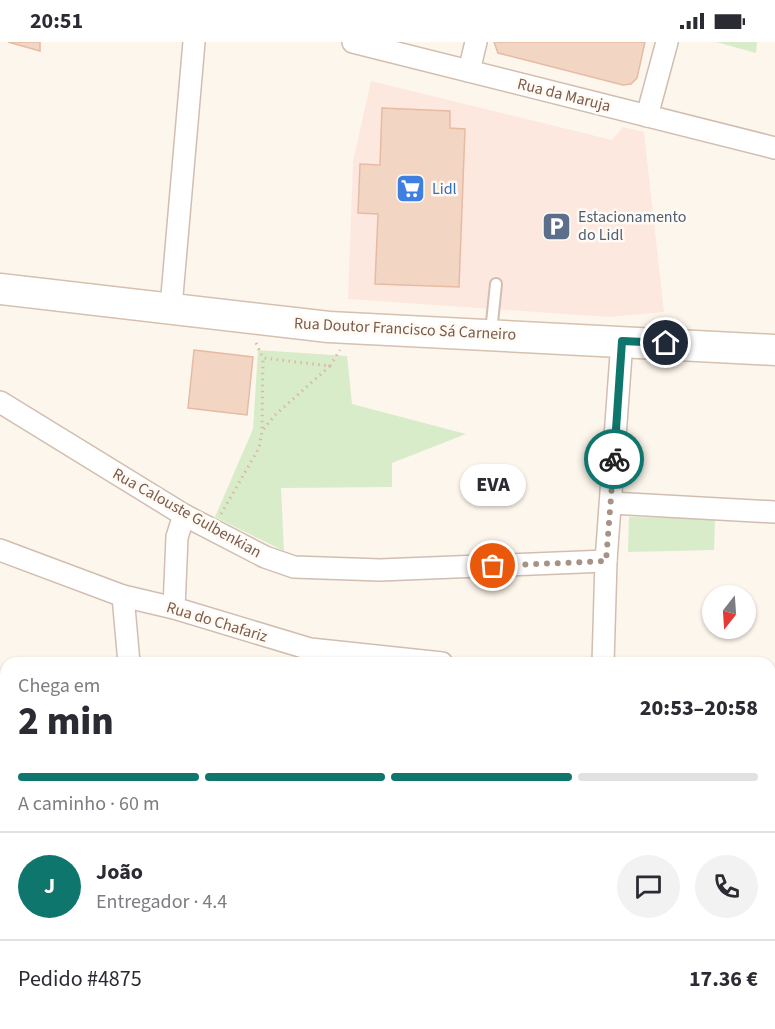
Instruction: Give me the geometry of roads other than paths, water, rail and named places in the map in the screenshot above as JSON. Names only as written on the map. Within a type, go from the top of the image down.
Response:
[{"type":"street","points":[[171,307],[194,42]]},
{"type":"street","name":"Rua da Maruja","points":[[354,42],[775,148]]},
{"type":"street","points":[[469,71],[476,42]]},
{"type":"street","points":[[647,116],[667,42]]},
{"type":"street","name":"Rua Doutor Francisco Sá Carneiro","points":[[0,289],[329,327],[775,350]]},
{"type":"street","points":[[603,657],[606,561],[622,341]]},
{"type":"street","name":"Rua Calouste Gulbenkian","points":[[0,402],[184,515],[213,528],[265,557],[294,567],[322,570],[606,561]]},
{"type":"street","points":[[611,504],[775,512]]},
{"type":"street","points":[[174,608],[177,537],[184,515]]},
{"type":"street","name":"Rua do Chafariz","points":[[0,550],[123,596],[174,608],[310,649],[384,657]]},
{"type":"street","points":[[123,596],[128,657]]},
{"type":"lane","points":[[491,336],[496,284]]},
{"type":"place","name":"Lidl","points":[[411,189]]},
{"type":"place","name":"Estacionamento do Lidl","points":[[557,226]]},
{"type":"place","name":"EVA","points":[[493,566]]}]
